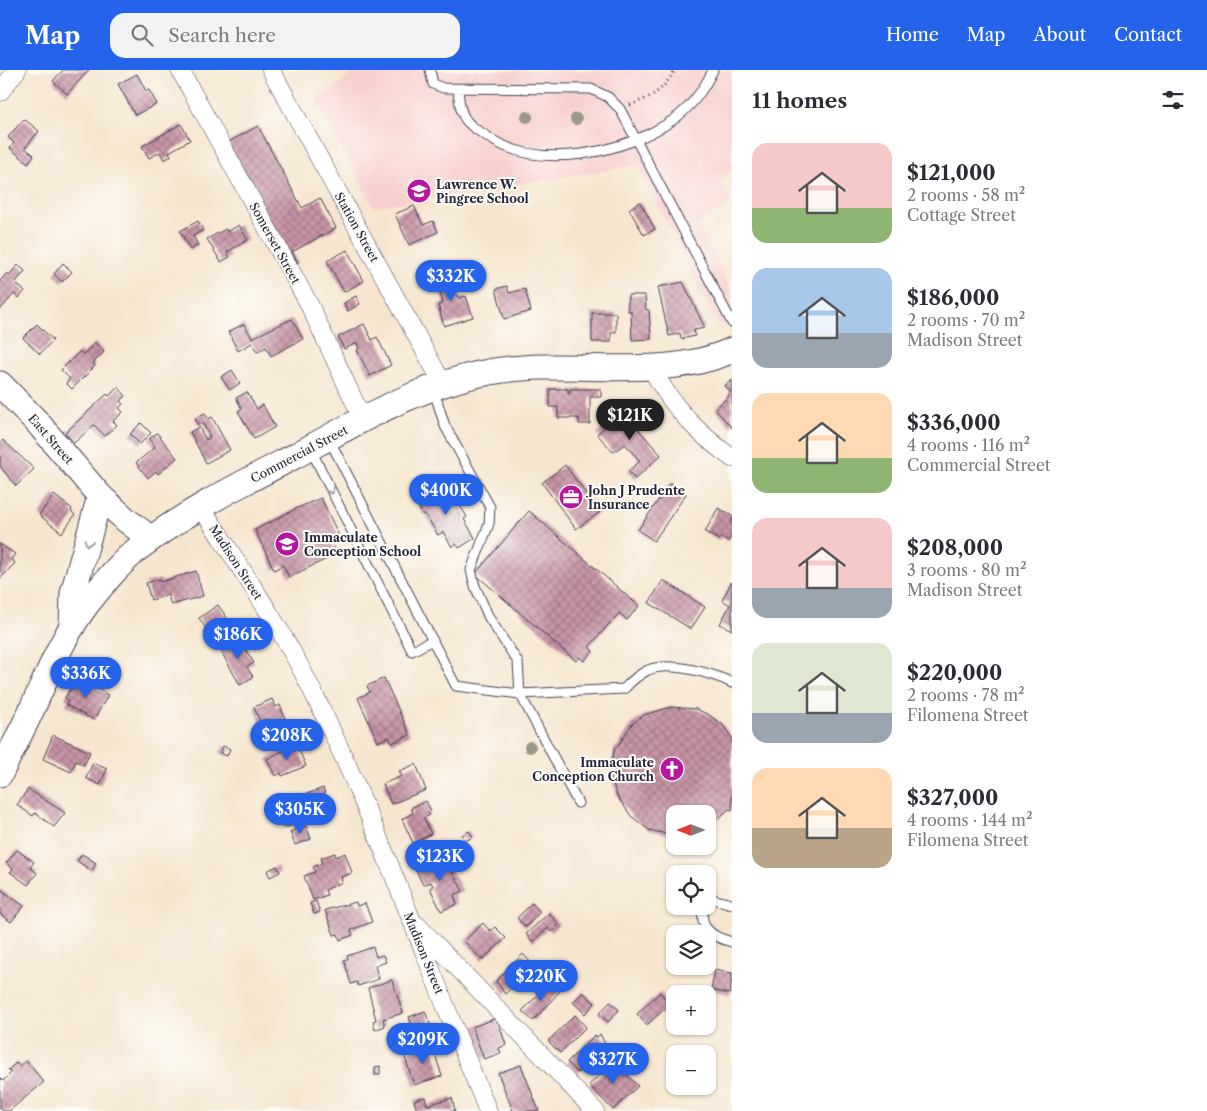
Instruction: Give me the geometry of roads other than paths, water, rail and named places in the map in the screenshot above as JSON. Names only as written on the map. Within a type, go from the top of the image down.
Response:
[{"type":"main road","name":"Commercial Street","points":[[0,774],[72,627],[126,560],[152,539],[200,507],[363,420],[438,386],[478,375],[526,367],[652,367],[705,360],[732,350]]},
{"type":"main road","name":"East Street","points":[[0,384],[37,422],[100,496],[125,519],[152,539]]},
{"type":"main road","points":[[72,627],[73,593],[100,496]]},
{"type":"street","points":[[0,92],[17,70]]},
{"type":"street","name":"Somerset Street","points":[[180,70],[309,304],[363,420]]},
{"type":"street","name":"Station Street","points":[[271,70],[438,386]]},
{"type":"street","points":[[652,367],[669,399],[717,447],[732,458]]},
{"type":"street","name":"Madison Street","points":[[200,507],[270,614],[310,687],[350,772],[488,1111]]},
{"type":"street","points":[[411,919],[594,1111]]},
{"type":"lane","points":[[430,70],[433,84],[443,88],[591,89],[608,97],[620,109],[634,141],[671,204],[732,323]]},
{"type":"lane","points":[[458,88],[462,114],[470,124],[493,141],[513,150],[542,155],[568,154],[607,149],[634,141],[679,114],[705,86],[713,70]]},
{"type":"lane","points":[[438,386],[445,426],[490,507],[489,524],[471,570],[475,586],[489,618],[518,662],[520,694],[578,803]]},
{"type":"lane","points":[[319,443],[412,651],[433,640]]},
{"type":"lane","points":[[319,443],[433,640],[456,686],[520,694],[624,689],[635,677],[642,673],[650,669],[665,668],[707,674],[732,683]]},
{"type":"lane","points":[[716,900],[732,904]]},
{"type":"lane","points":[[701,915],[702,924],[709,933],[732,942]]},
{"type":"place","name":"Lawrence W. Pingree School","points":[[419,191]]},
{"type":"place","name":"John J Prudente Insurance","points":[[571,497]]},
{"type":"place","name":"Immaculate Conception School","points":[[287,544]]},
{"type":"place","name":"Immaculate Conception Church","points":[[672,769]]}]
